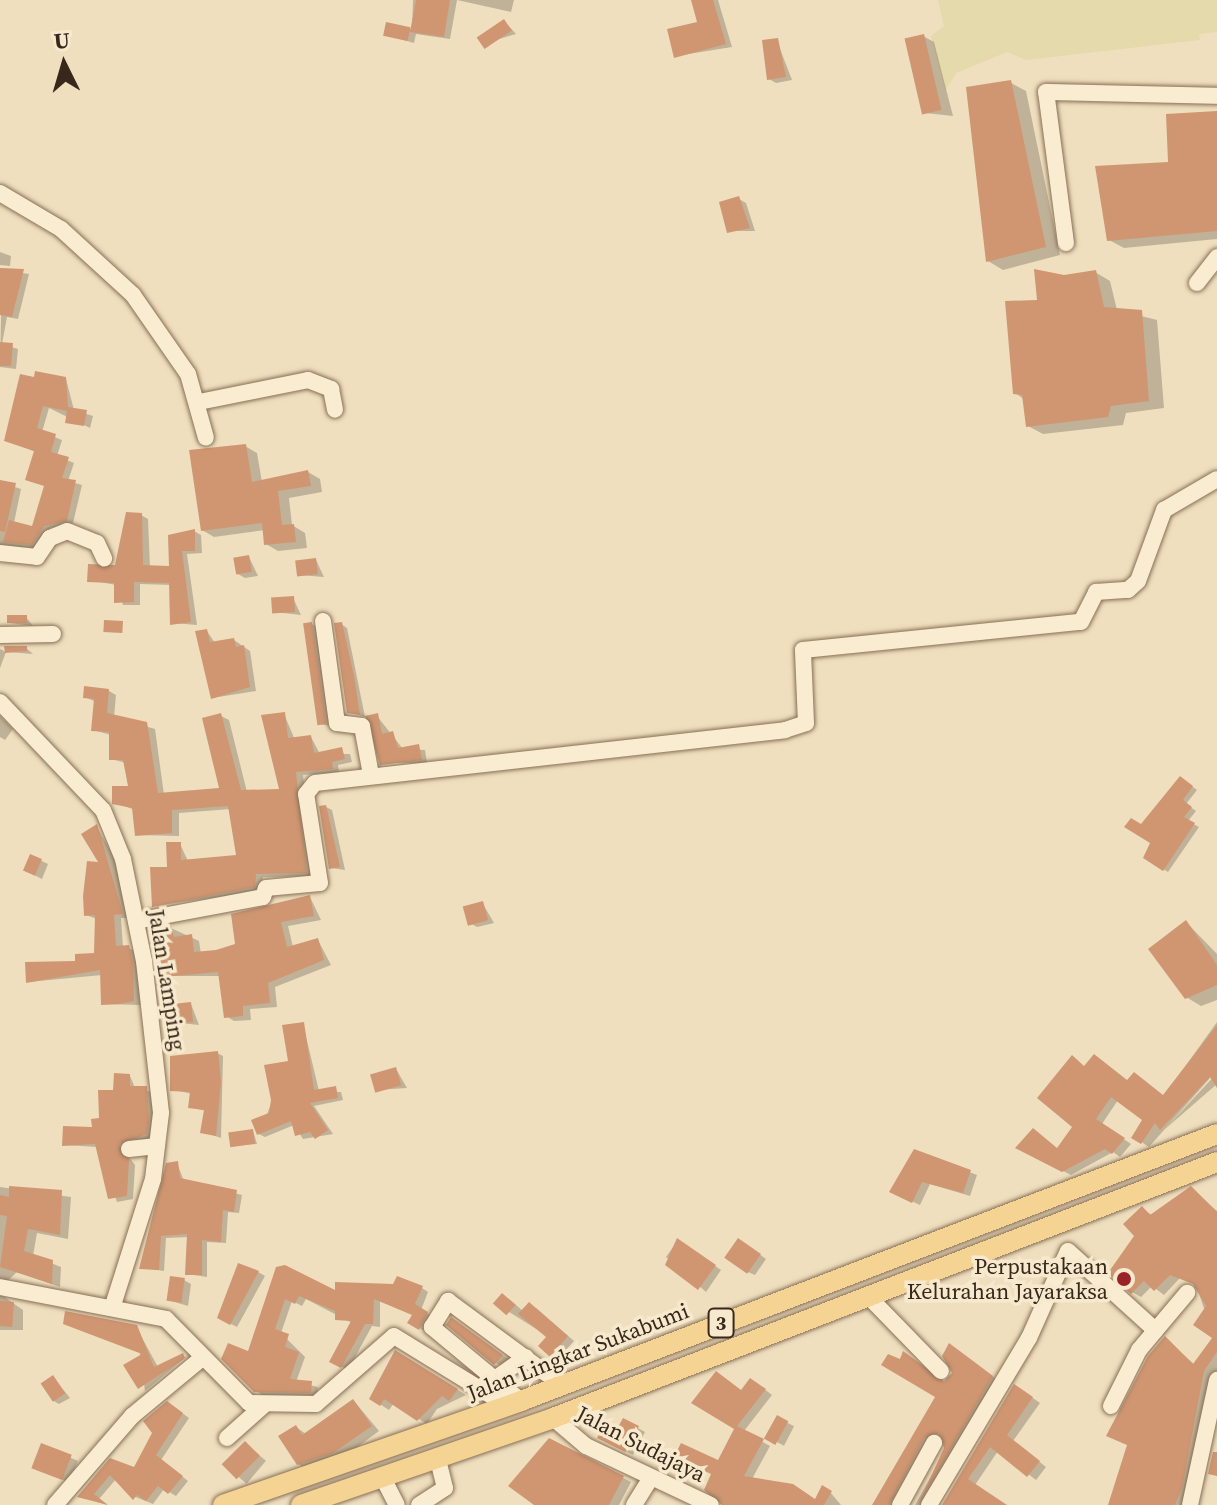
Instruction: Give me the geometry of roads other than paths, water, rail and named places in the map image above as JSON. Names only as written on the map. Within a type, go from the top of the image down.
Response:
[{"type":"main road","name":"Jalan Lingkar Sukabumi","points":[[223,1505],[514,1404],[1217,1134]]},
{"type":"main road","name":"3","points":[[301,1505],[553,1418],[1217,1162]]},
{"type":"main road","points":[[750,1312],[761,1338]]},
{"type":"street","points":[[1066,243],[1046,92],[1217,96]]},
{"type":"street","points":[[0,193],[61,229],[133,295],[199,402],[206,438]]},
{"type":"street","points":[[1197,283],[1217,257]]},
{"type":"street","points":[[199,402],[308,380],[331,389],[335,410]]},
{"type":"street","points":[[136,921],[263,897],[266,888],[320,883],[307,789],[371,775],[803,725],[803,650],[1081,622],[1096,592],[1128,590],[1138,581],[1164,510],[1217,479]]},
{"type":"street","points":[[0,553],[34,558],[50,538],[67,531],[97,543],[104,558]]},
{"type":"street","points":[[323,621],[337,723],[362,726],[371,775]]},
{"type":"street","points":[[0,635],[53,634]]},
{"type":"street","name":"Jalan Lamping","points":[[0,702],[103,810],[136,921],[159,1079],[157,1146],[113,1305]]},
{"type":"street","points":[[129,1149],[157,1146]]},
{"type":"street","points":[[929,1505],[1029,1338],[1068,1251],[1155,1330]]},
{"type":"street","points":[[0,1287],[113,1305],[174,1324],[201,1359],[237,1397],[263,1406],[299,1408],[329,1397],[376,1344],[394,1336],[486,1385],[514,1404]]},
{"type":"street","points":[[1111,1406],[1155,1330],[1187,1293]]},
{"type":"street","points":[[867,1295],[941,1371]]},
{"type":"street","points":[[486,1385],[432,1327],[448,1301],[562,1385]]},
{"type":"street","points":[[486,1385],[526,1357]]},
{"type":"street","points":[[55,1505],[132,1416],[201,1359]]},
{"type":"street","points":[[1190,1505],[1217,1380]]},
{"type":"street","points":[[227,1438],[263,1406]]},
{"type":"street","name":"Jalan Sudajaya","points":[[553,1418],[563,1433],[711,1505]]},
{"type":"street","points":[[900,1505],[934,1443]]},
{"type":"street","points":[[419,1505],[445,1488],[438,1459]]},
{"type":"street","points":[[383,1478],[397,1505]]},
{"type":"street","points":[[634,1505],[651,1478]]},
{"type":"place","name":"Perpustakaan Kelurahan Jayaraksa","points":[[1124,1279]]}]
